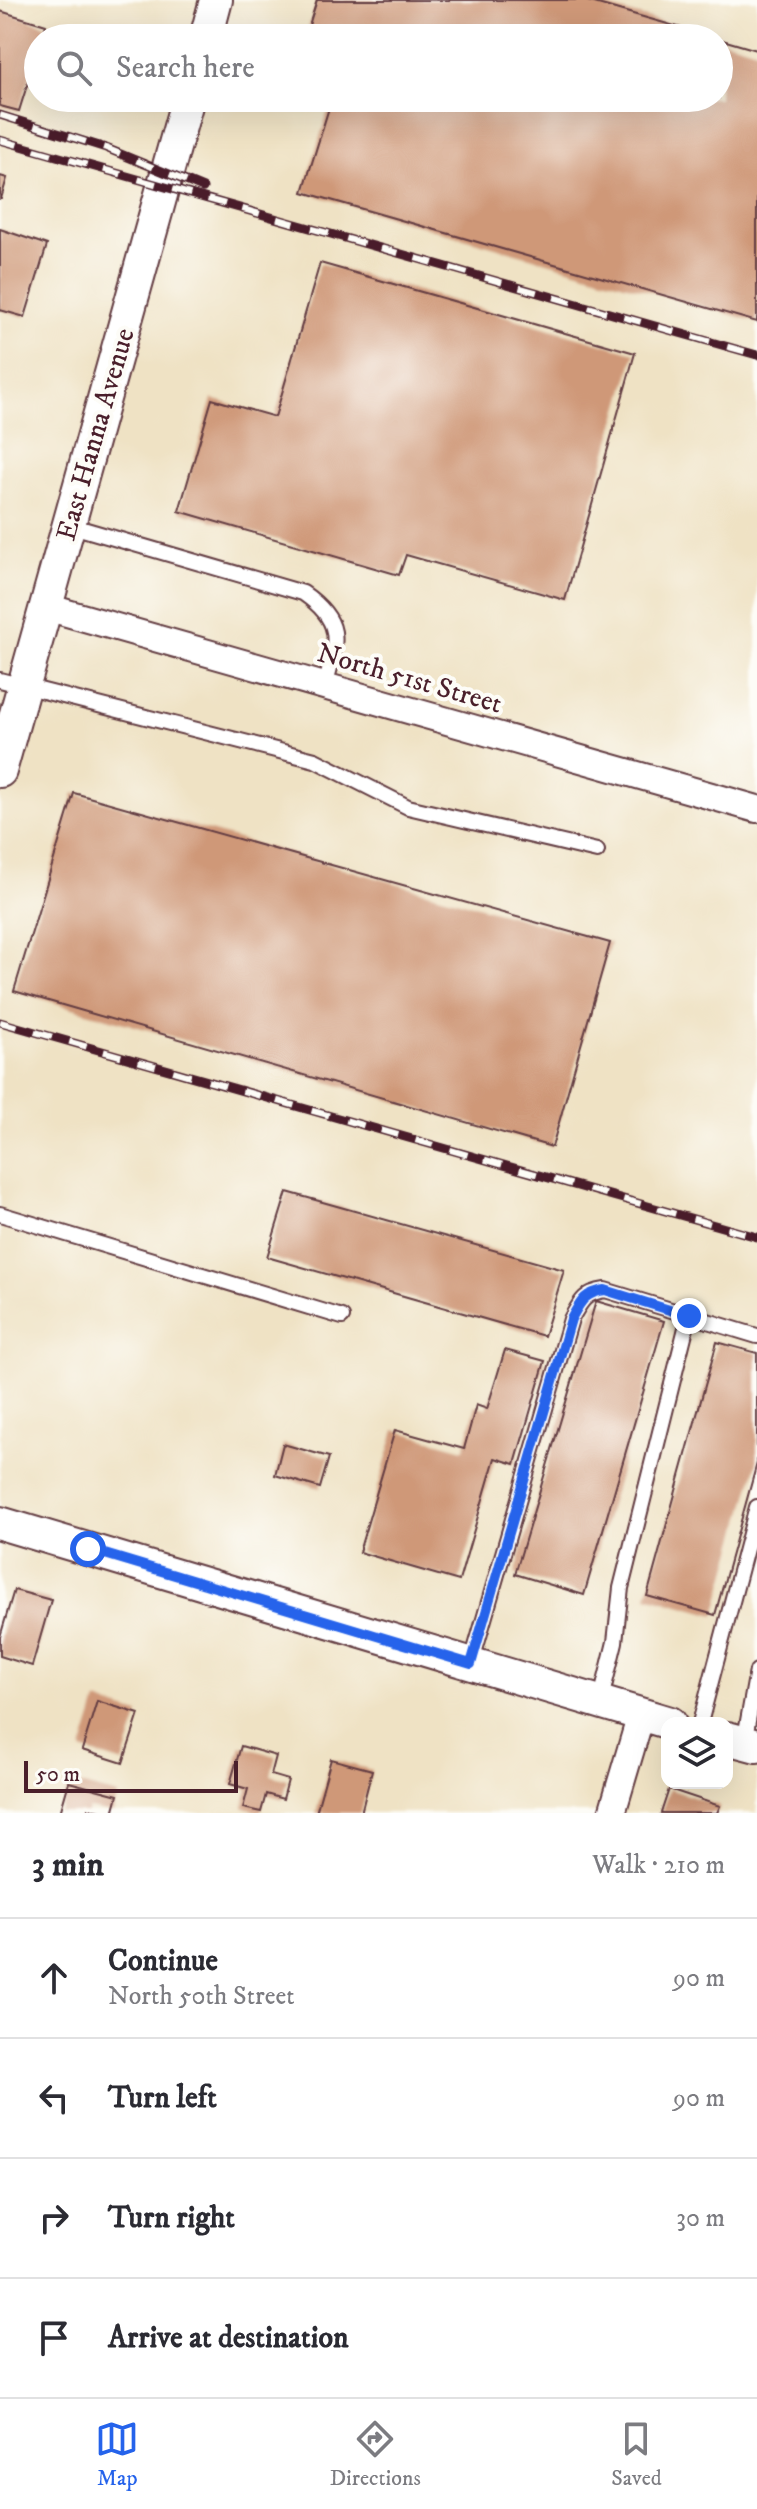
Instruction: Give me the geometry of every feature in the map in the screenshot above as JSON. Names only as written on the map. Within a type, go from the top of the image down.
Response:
[{"type":"street","points":[[210,24],[216,0]]},
{"type":"street","name":"East Hanna Avenue","points":[[0,771],[12,683],[46,607],[184,112]]},
{"type":"street","name":"North 51st Street","points":[[46,607],[757,809]]},
{"type":"street","points":[[0,1523],[655,1719],[612,1813]]},
{"type":"lane","points":[[69,525],[303,593],[322,607],[334,627],[334,654],[325,686]]},
{"type":"lane","points":[[12,683],[315,760],[408,807],[597,851]]},
{"type":"lane","points":[[0,1214],[342,1317]]},
{"type":"lane","points":[[471,1664],[571,1319],[581,1301],[592,1292],[605,1290],[757,1336]]},
{"type":"lane","points":[[600,1703],[615,1642],[621,1588],[689,1316]]},
{"type":"lane","points":[[702,1717],[757,1507]]},
{"type":"lane","points":[[743,1743],[757,1671]]},
{"type":"building","points":[[317,0],[584,0],[668,24],[309,24]]},
{"type":"building","points":[[0,11],[43,24],[24,24],[24,95],[19,111],[0,106]]},
{"type":"building","points":[[733,43],[757,50],[757,322],[303,192],[328,112],[733,112]]},
{"type":"building","points":[[0,176],[7,178],[1,199],[0,199]]},
{"type":"building","points":[[0,229],[47,245],[25,317],[0,310]]},
{"type":"building","points":[[320,263],[635,353],[565,600],[406,555],[399,575],[179,511],[212,399],[275,417]]},
{"type":"building","points":[[74,793],[610,943],[552,1147],[14,991]]},
{"type":"building","points":[[287,1192],[564,1270],[544,1336],[267,1257]]},
{"type":"building","points":[[596,1301],[664,1321],[584,1595],[515,1574]]},
{"type":"building","points":[[717,1342],[757,1353],[757,1463],[715,1615],[647,1596]]},
{"type":"building","points":[[505,1350],[545,1361],[515,1464],[495,1458],[459,1581],[359,1552],[395,1430],[464,1449],[476,1405],[487,1409]]},
{"type":"building","points":[[283,1444],[329,1457],[320,1488],[275,1475]]},
{"type":"building","points":[[14,1590],[51,1600],[32,1666],[0,1656],[0,1637]]},
{"type":"building","points":[[97,1701],[139,1714],[123,1763],[82,1750]]},
{"type":"building","points":[[241,1746],[276,1756],[271,1775],[288,1780],[283,1799],[266,1794],[261,1812],[243,1808],[248,1789],[230,1784]]},
{"type":"building","points":[[331,1759],[372,1770],[361,1813],[316,1813]]},
{"type":"building","points":[[69,1782],[118,1795],[113,1813],[88,1809],[87,1813],[60,1813]]},
{"type":"building","points":[[669,1789],[720,1806],[717,1813],[661,1813]]},
{"type":"railway","points":[[0,115],[106,148],[203,188]]},
{"type":"railway","points":[[0,140],[757,355]]},
{"type":"railway","points":[[0,1022],[757,1237]]},
{"type":"route","points":[[88,1549],[471,1664],[571,1319],[581,1301],[592,1292],[605,1290],[689,1316]]}]
